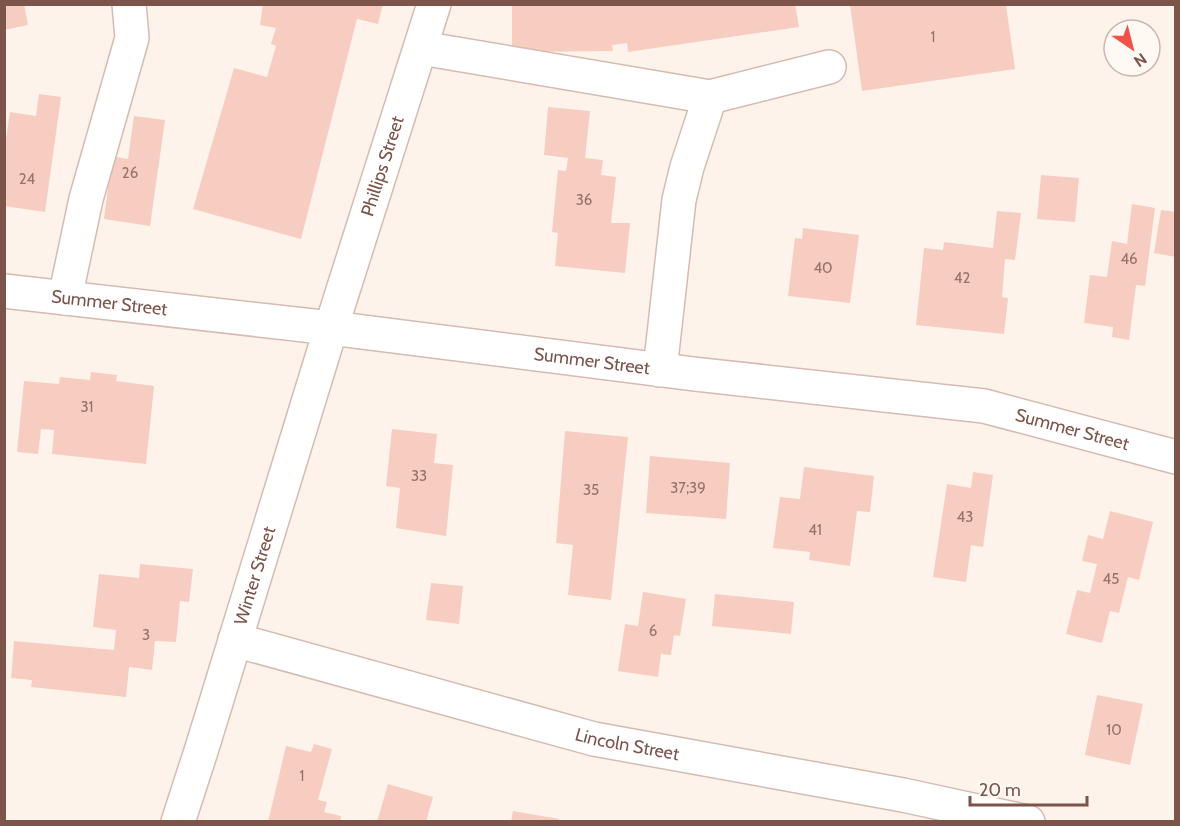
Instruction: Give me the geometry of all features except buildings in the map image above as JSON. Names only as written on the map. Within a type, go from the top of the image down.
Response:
[{"type":"street","points":[[65,298],[86,199],[132,38],[129,4]]},
{"type":"street","name":"Phillips Street","points":[[331,328],[435,4]]},
{"type":"street","points":[[421,48],[710,97],[828,66]]},
{"type":"street","points":[[660,370],[680,200],[687,167],[710,97]]},
{"type":"street","name":"Summer Street","points":[[4,291],[331,328],[660,370],[984,406],[1176,457]]},
{"type":"street","name":"Winter Street","points":[[178,822],[331,328]]},
{"type":"street","name":"Lincoln Street","points":[[235,640],[594,739],[903,795],[1028,822]]}]
